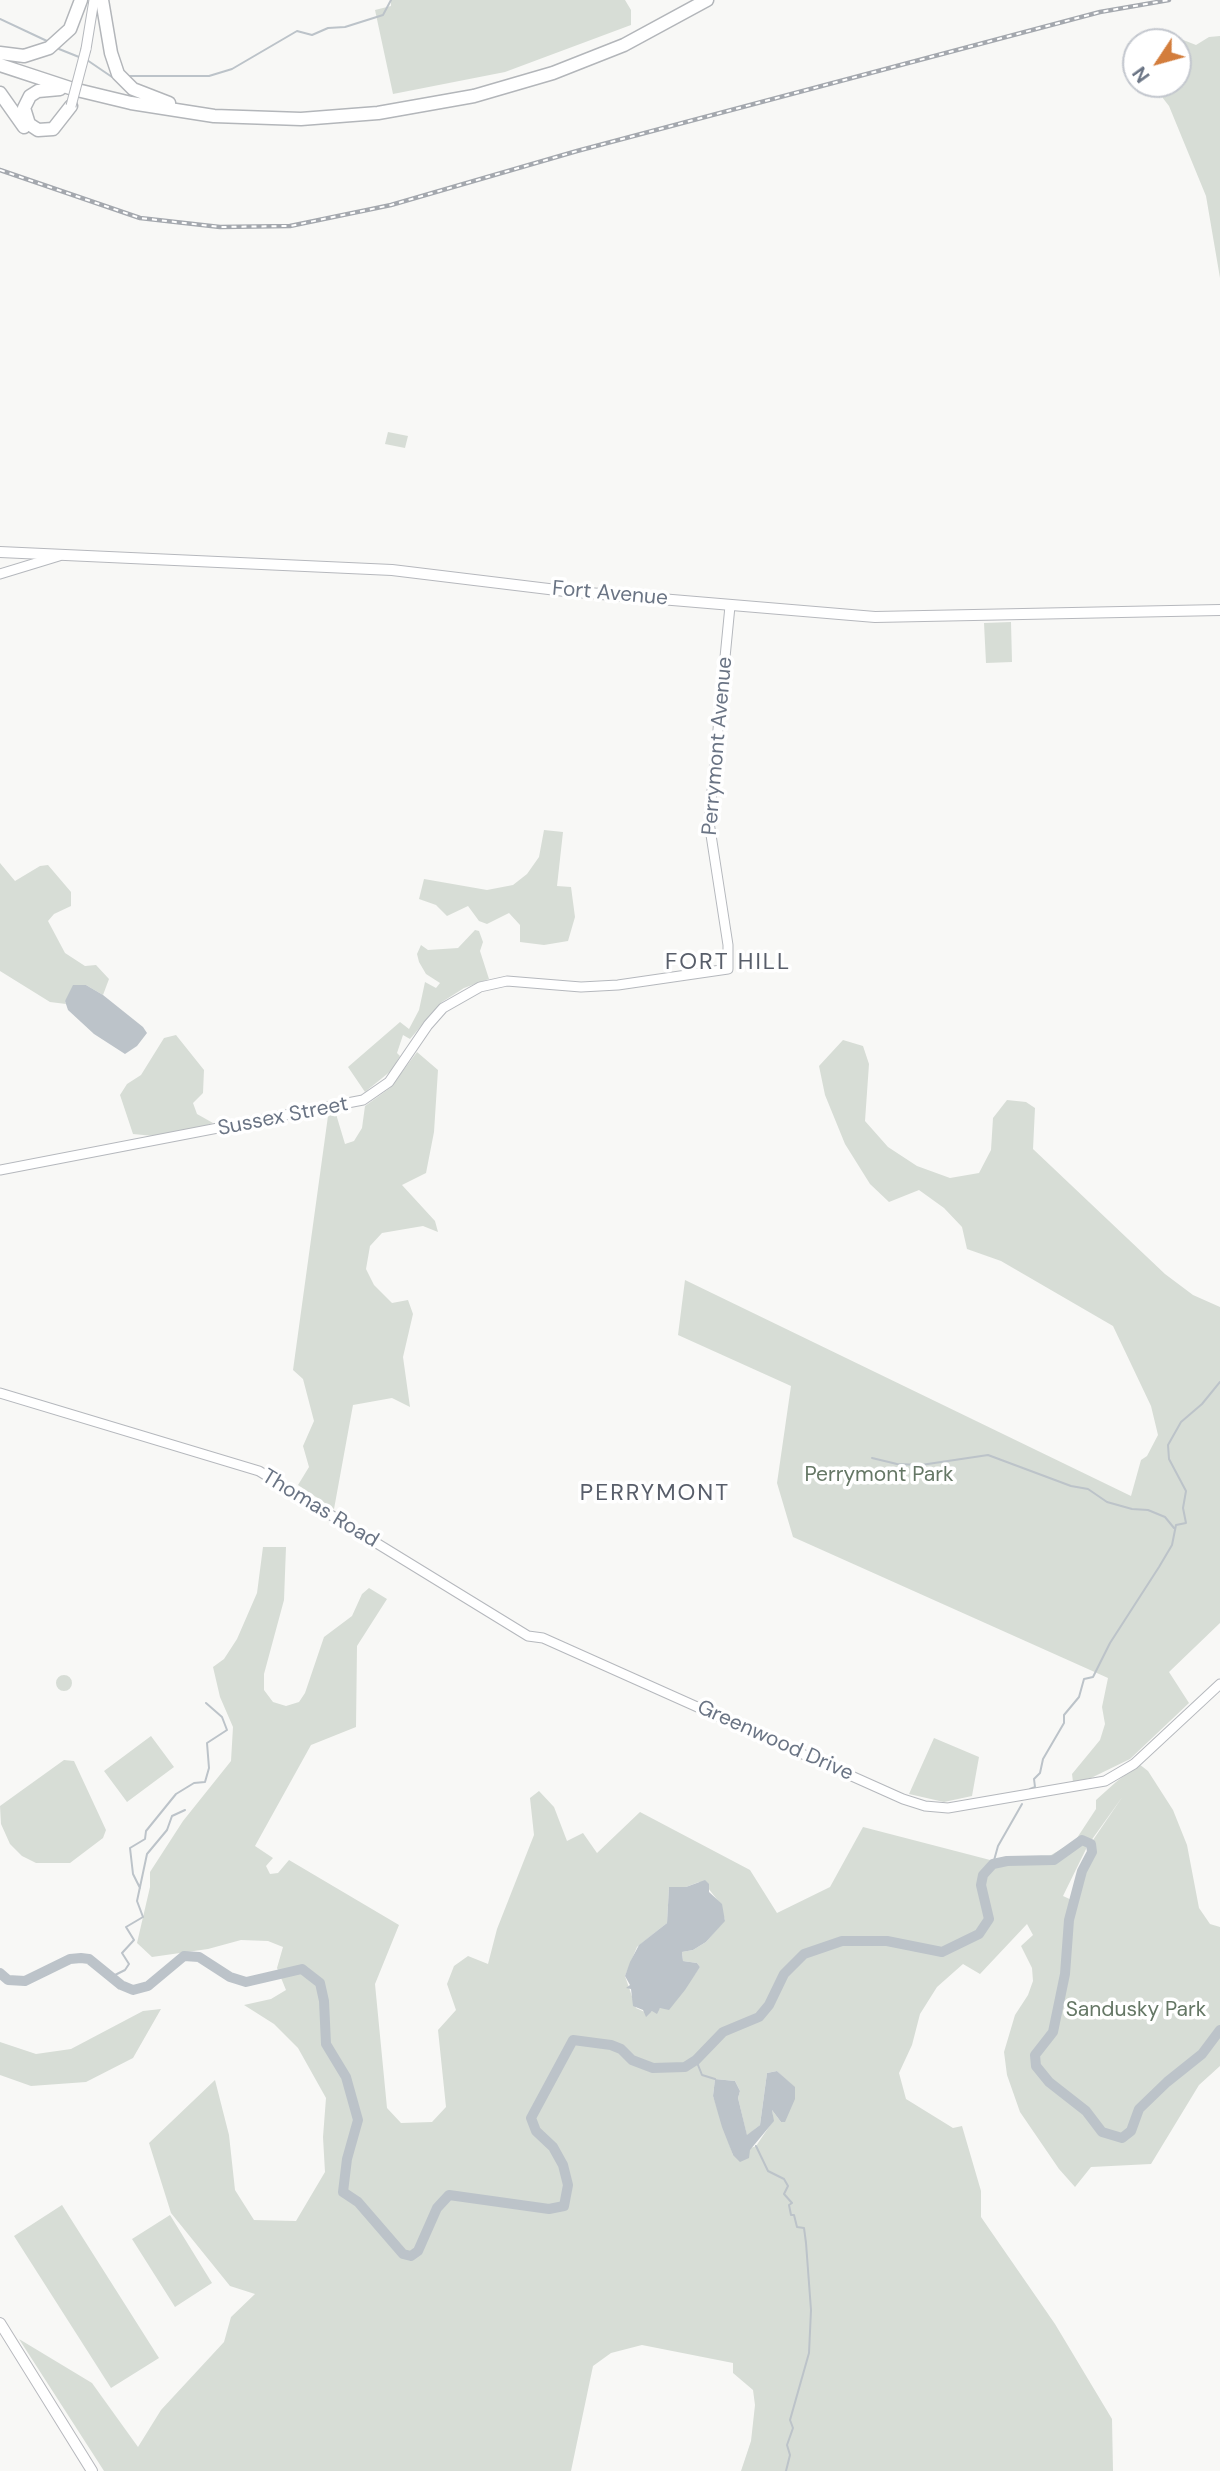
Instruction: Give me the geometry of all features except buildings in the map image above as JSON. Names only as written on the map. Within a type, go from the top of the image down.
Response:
[{"type":"highway","points":[[0,55],[24,56],[49,48],[70,29],[81,0]]},
{"type":"highway","points":[[102,0],[111,52],[118,74],[133,89],[169,103]]},
{"type":"highway","points":[[0,55],[104,90],[169,103],[285,112],[379,106],[428,98],[522,76],[590,52],[692,0]]},
{"type":"highway","points":[[0,65],[73,89],[141,105],[214,116],[301,119],[378,113],[474,96],[553,73],[624,45],[707,0]]},
{"type":"highway","points":[[71,106],[59,125],[48,131],[33,128],[24,114],[27,100],[38,91],[73,89]]},
{"type":"highway","points":[[0,93],[27,130],[40,137],[59,132],[67,123],[71,106]]},
{"type":"main road","name":"Fort Avenue","points":[[0,552],[392,570],[730,606],[875,617],[1220,610]]},
{"type":"main road","points":[[0,2323],[92,2471]]},
{"type":"street","points":[[71,106],[86,49],[94,0]]},
{"type":"street","points":[[0,574],[59,556]]},
{"type":"street","name":"Perrymont Avenue","points":[[727,969],[728,945],[709,822],[730,606]]},
{"type":"street","name":"Sussex Street","points":[[0,1170],[363,1100],[389,1082],[428,1025],[443,1009],[480,987],[507,981],[592,987],[727,969]]},
{"type":"street","name":"Thomas Road","points":[[0,1393],[259,1471],[528,1636],[543,1638]]},
{"type":"street","name":"Greenwood Drive","points":[[543,1638],[903,1799],[925,1806],[948,1808],[1078,1788],[1121,1774],[1220,1684]]},
{"type":"green space","points":[[391,0],[625,0],[631,10],[631,25],[505,72],[393,94],[375,10],[391,6]]},
{"type":"green space","points":[[1220,36],[1220,278],[1206,196],[1169,106],[1163,98],[1192,98],[1192,43],[1196,45],[1209,37]]},
{"type":"green space","points":[[388,432],[408,436],[405,448],[385,444]]},
{"type":"green space","points":[[1011,622],[1012,662],[986,663],[984,623]]},
{"type":"green space","points":[[544,830],[563,832],[557,886],[571,887],[575,917],[568,941],[544,945],[520,942],[520,925],[509,913],[487,924],[479,921],[468,906],[447,916],[436,905],[419,899],[424,879],[487,890],[513,885],[527,874],[539,857]]},
{"type":"green space","points":[[0,863],[15,881],[40,866],[48,865],[71,892],[71,906],[54,914],[48,921],[65,953],[85,966],[96,965],[109,979],[103,995],[86,985],[65,1001],[66,1004],[50,1002],[0,971]]},
{"type":"green space","points":[[475,930],[479,931],[483,942],[480,951],[489,979],[464,988],[442,1002],[410,1039],[403,1035],[397,1053],[400,1056],[392,1070],[365,1092],[348,1067],[400,1022],[409,1029],[419,1010],[425,982],[436,988],[440,983],[426,974],[419,962],[417,954],[421,945],[428,950],[458,948]]},
{"type":"green space","points":[[176,1035],[204,1070],[203,1093],[193,1103],[197,1114],[213,1123],[196,1129],[154,1136],[133,1134],[120,1095],[127,1084],[141,1075],[164,1038]]},
{"type":"green space","name":"Perrymont Park","points":[[843,1040],[863,1046],[869,1064],[865,1121],[888,1147],[917,1166],[950,1178],[979,1173],[991,1150],[993,1118],[1007,1100],[1026,1102],[1035,1108],[1033,1149],[1165,1274],[1193,1295],[1220,1307],[1220,1623],[1169,1672],[1189,1703],[1130,1759],[1091,1778],[1073,1782],[1072,1774],[1100,1740],[1105,1724],[1102,1707],[1108,1678],[793,1537],[777,1483],[791,1386],[678,1335],[685,1280],[1131,1496],[1141,1460],[1147,1456],[1158,1435],[1151,1406],[1113,1326],[1001,1261],[967,1249],[962,1227],[944,1208],[919,1190],[889,1202],[870,1184],[845,1144],[825,1095],[819,1066]]},
{"type":"green space","points":[[417,1052],[438,1070],[434,1132],[426,1173],[402,1185],[435,1221],[438,1232],[423,1226],[382,1233],[370,1246],[366,1269],[374,1285],[392,1303],[408,1300],[413,1314],[403,1357],[410,1407],[392,1398],[353,1405],[334,1509],[298,1485],[309,1467],[303,1446],[314,1421],[303,1379],[293,1370],[328,1116],[336,1114],[345,1144],[354,1141],[362,1128],[365,1106],[390,1088]]},
{"type":"green space","name":"Sandusky Park","points":[[263,1547],[286,1547],[284,1600],[264,1674],[264,1690],[273,1702],[286,1706],[299,1702],[305,1693],[324,1637],[352,1616],[362,1594],[369,1588],[387,1599],[357,1646],[356,1727],[311,1745],[255,1846],[273,1858],[266,1866],[270,1874],[278,1873],[289,1860],[399,1925],[375,1984],[387,2108],[401,2123],[432,2122],[446,2107],[438,2030],[456,2010],[447,1984],[454,1966],[468,1956],[488,1964],[497,1929],[534,1835],[530,1798],[539,1791],[554,1807],[567,1841],[583,1833],[597,1853],[640,1812],[750,1870],[777,1913],[830,1887],[863,1827],[994,1861],[1046,1858],[1075,1841],[1096,1809],[1096,1800],[1116,1782],[1139,1764],[1148,1771],[1173,1810],[1187,1845],[1199,1908],[1210,1924],[1220,1927],[1220,2066],[1199,2085],[1151,2164],[1091,2167],[1075,2187],[1059,2169],[1020,2112],[1007,2075],[1004,2052],[1015,2015],[1028,1995],[1033,1981],[1032,1968],[1021,1946],[1033,1935],[1027,1924],[980,1974],[963,1964],[937,1987],[920,2014],[912,2045],[899,2073],[906,2099],[953,2128],[962,2126],[981,2191],[981,2217],[1055,2324],[1112,2419],[1113,2471],[741,2471],[751,2441],[755,2405],[753,2390],[733,2373],[733,2363],[642,2345],[611,2353],[593,2366],[571,2471],[104,2471],[19,2339],[92,2383],[138,2447],[161,2410],[224,2342],[231,2317],[255,2294],[230,2286],[171,2213],[149,2143],[215,2080],[229,2135],[235,2190],[254,2220],[296,2221],[325,2172],[323,2137],[326,2098],[298,2048],[274,2024],[244,2005],[271,1999],[286,1990],[277,1968],[283,1947],[268,1941],[241,1940],[208,1949],[152,1957],[137,1943],[150,1887],[150,1872],[183,1821],[231,1761],[233,1727],[220,1697],[213,1667],[224,1659],[237,1639],[257,1593]],"holes":[[[1123,1796],[1091,1843],[1089,1859],[1074,1901],[1063,1896],[1088,1845]],[[699,1882],[708,1888],[719,1902],[725,1920],[706,1942],[693,1950],[682,1952],[683,1961],[697,1963],[700,1967],[674,2003],[647,2013],[636,2008],[625,1976],[637,1947],[667,1923],[669,1887],[686,1887]],[[777,2071],[795,2088],[781,2122],[772,2110],[773,2121],[756,2146],[733,2155],[713,2096],[715,2079],[735,2081],[740,2091],[738,2098],[747,2136],[760,2125],[767,2073]]]},
{"type":"green space","points":[[61,1675],[67,1675],[72,1683],[70,1689],[61,1691],[56,1686],[56,1680]]},
{"type":"green space","points":[[151,1736],[174,1767],[127,1802],[104,1771]]},
{"type":"green space","points":[[934,1738],[979,1757],[972,1796],[944,1802],[909,1794]]},
{"type":"green space","points":[[64,1760],[74,1761],[106,1830],[103,1838],[70,1863],[36,1863],[22,1856],[10,1844],[1,1824],[0,1806]]},
{"type":"green space","points":[[161,2009],[133,2058],[86,2082],[31,2086],[0,2075],[0,2042],[36,2054],[71,2049],[143,2011]]},
{"type":"green space","points":[[62,2205],[159,2358],[111,2388],[14,2236]]},
{"type":"green space","points":[[170,2215],[212,2283],[175,2307],[132,2239]]},
{"type":"shaded area","points":[[73,985],[86,985],[103,995],[143,1027],[147,1033],[137,1046],[125,1054],[94,1034],[68,1010],[65,1001]]},
{"type":"shaded area","points":[[705,1880],[709,1884],[709,1892],[722,1904],[725,1921],[706,1942],[693,1950],[682,1952],[683,1961],[697,1963],[700,1967],[669,2010],[660,2008],[657,2014],[652,2011],[646,2017],[643,2010],[633,2006],[631,1989],[626,1988],[630,1985],[625,1976],[630,1962],[639,1945],[667,1923],[669,1887],[686,1887]]},
{"type":"shaded area","points":[[777,2071],[795,2087],[795,2099],[785,2122],[781,2122],[772,2110],[774,2121],[750,2150],[749,2158],[740,2162],[733,2155],[722,2127],[713,2096],[715,2079],[735,2081],[740,2091],[738,2098],[747,2135],[760,2125],[767,2073]]},
{"type":"waterway","points":[[127,76],[209,76],[232,69],[297,31],[312,35],[328,28],[345,27],[383,15],[391,0]]},
{"type":"waterway","points":[[0,19],[47,41]]},
{"type":"waterway","points":[[59,49],[79,57]]},
{"type":"waterway","points":[[87,60],[112,77]]},
{"type":"waterway","points":[[1030,1789],[1035,1787],[1034,1779],[1040,1773],[1043,1759],[1064,1723],[1064,1715],[1079,1697],[1084,1679],[1093,1677],[1110,1643],[1159,1567],[1172,1545],[1176,1525],[1186,1523],[1183,1508],[1186,1491],[1169,1459],[1168,1445],[1181,1422],[1202,1404],[1220,1382]]},
{"type":"waterway","points":[[872,1458],[897,1464],[921,1465],[988,1455],[1071,1486],[1088,1489],[1107,1502],[1148,1510],[1165,1517],[1174,1528]]},
{"type":"waterway","points":[[140,1888],[133,1874],[130,1848],[145,1839],[146,1831],[176,1794],[194,1783],[205,1782],[209,1768],[207,1743],[227,1730],[222,1717],[206,1703]]},
{"type":"waterway","points":[[993,1864],[998,1846],[1022,1804]]},
{"type":"waterway","points":[[111,1977],[125,1970],[129,1964],[122,1953],[134,1940],[126,1927],[143,1917],[137,1901],[147,1854],[167,1830],[172,1816],[185,1810]]},
{"type":"waterway","points":[[0,1973],[8,1980],[25,1981],[70,1959],[89,1959],[121,1985],[133,1990],[148,1986],[184,1956],[199,1957],[230,1977],[246,1982],[302,1969],[320,1983],[324,2001],[326,2044],[346,2077],[358,2120],[347,2159],[343,2192],[358,2202],[403,2254],[411,2256],[418,2251],[437,2208],[449,2195],[549,2209],[564,2206],[568,2185],[563,2165],[553,2147],[536,2131],[531,2118],[573,2040],[611,2045],[621,2049],[632,2060],[653,2068],[685,2067],[696,2060],[723,2032],[759,2017],[769,2005],[784,1974],[804,1954],[842,1941],[887,1941],[942,1952],[979,1934],[989,1919],[981,1885],[983,1875],[993,1864],[1054,1860],[1082,1840],[1091,1844],[1092,1852],[1082,1871],[1069,1920],[1065,1974],[1053,2032],[1035,2055],[1036,2066],[1049,2082],[1086,2111],[1102,2132],[1122,2138],[1131,2131],[1139,2109],[1202,2054],[1220,2030]]},
{"type":"waterway","points":[[696,2060],[702,2075],[715,2079]]},
{"type":"waterway","points":[[756,2146],[768,2171],[784,2179],[788,2186],[784,2194],[792,2203],[789,2205],[791,2215],[794,2215],[797,2227],[804,2228],[806,2243],[811,2310],[809,2353],[790,2420],[793,2428],[787,2445],[790,2455],[786,2471]]},
{"type":"railway","points":[[0,170],[140,218],[220,227],[290,226],[391,205],[577,151],[1100,12],[1169,0]]},
{"type":"district","name":"FORT HILL","points":[[728,963]]},
{"type":"district","name":"PERRYMONT","points":[[655,1494]]}]
